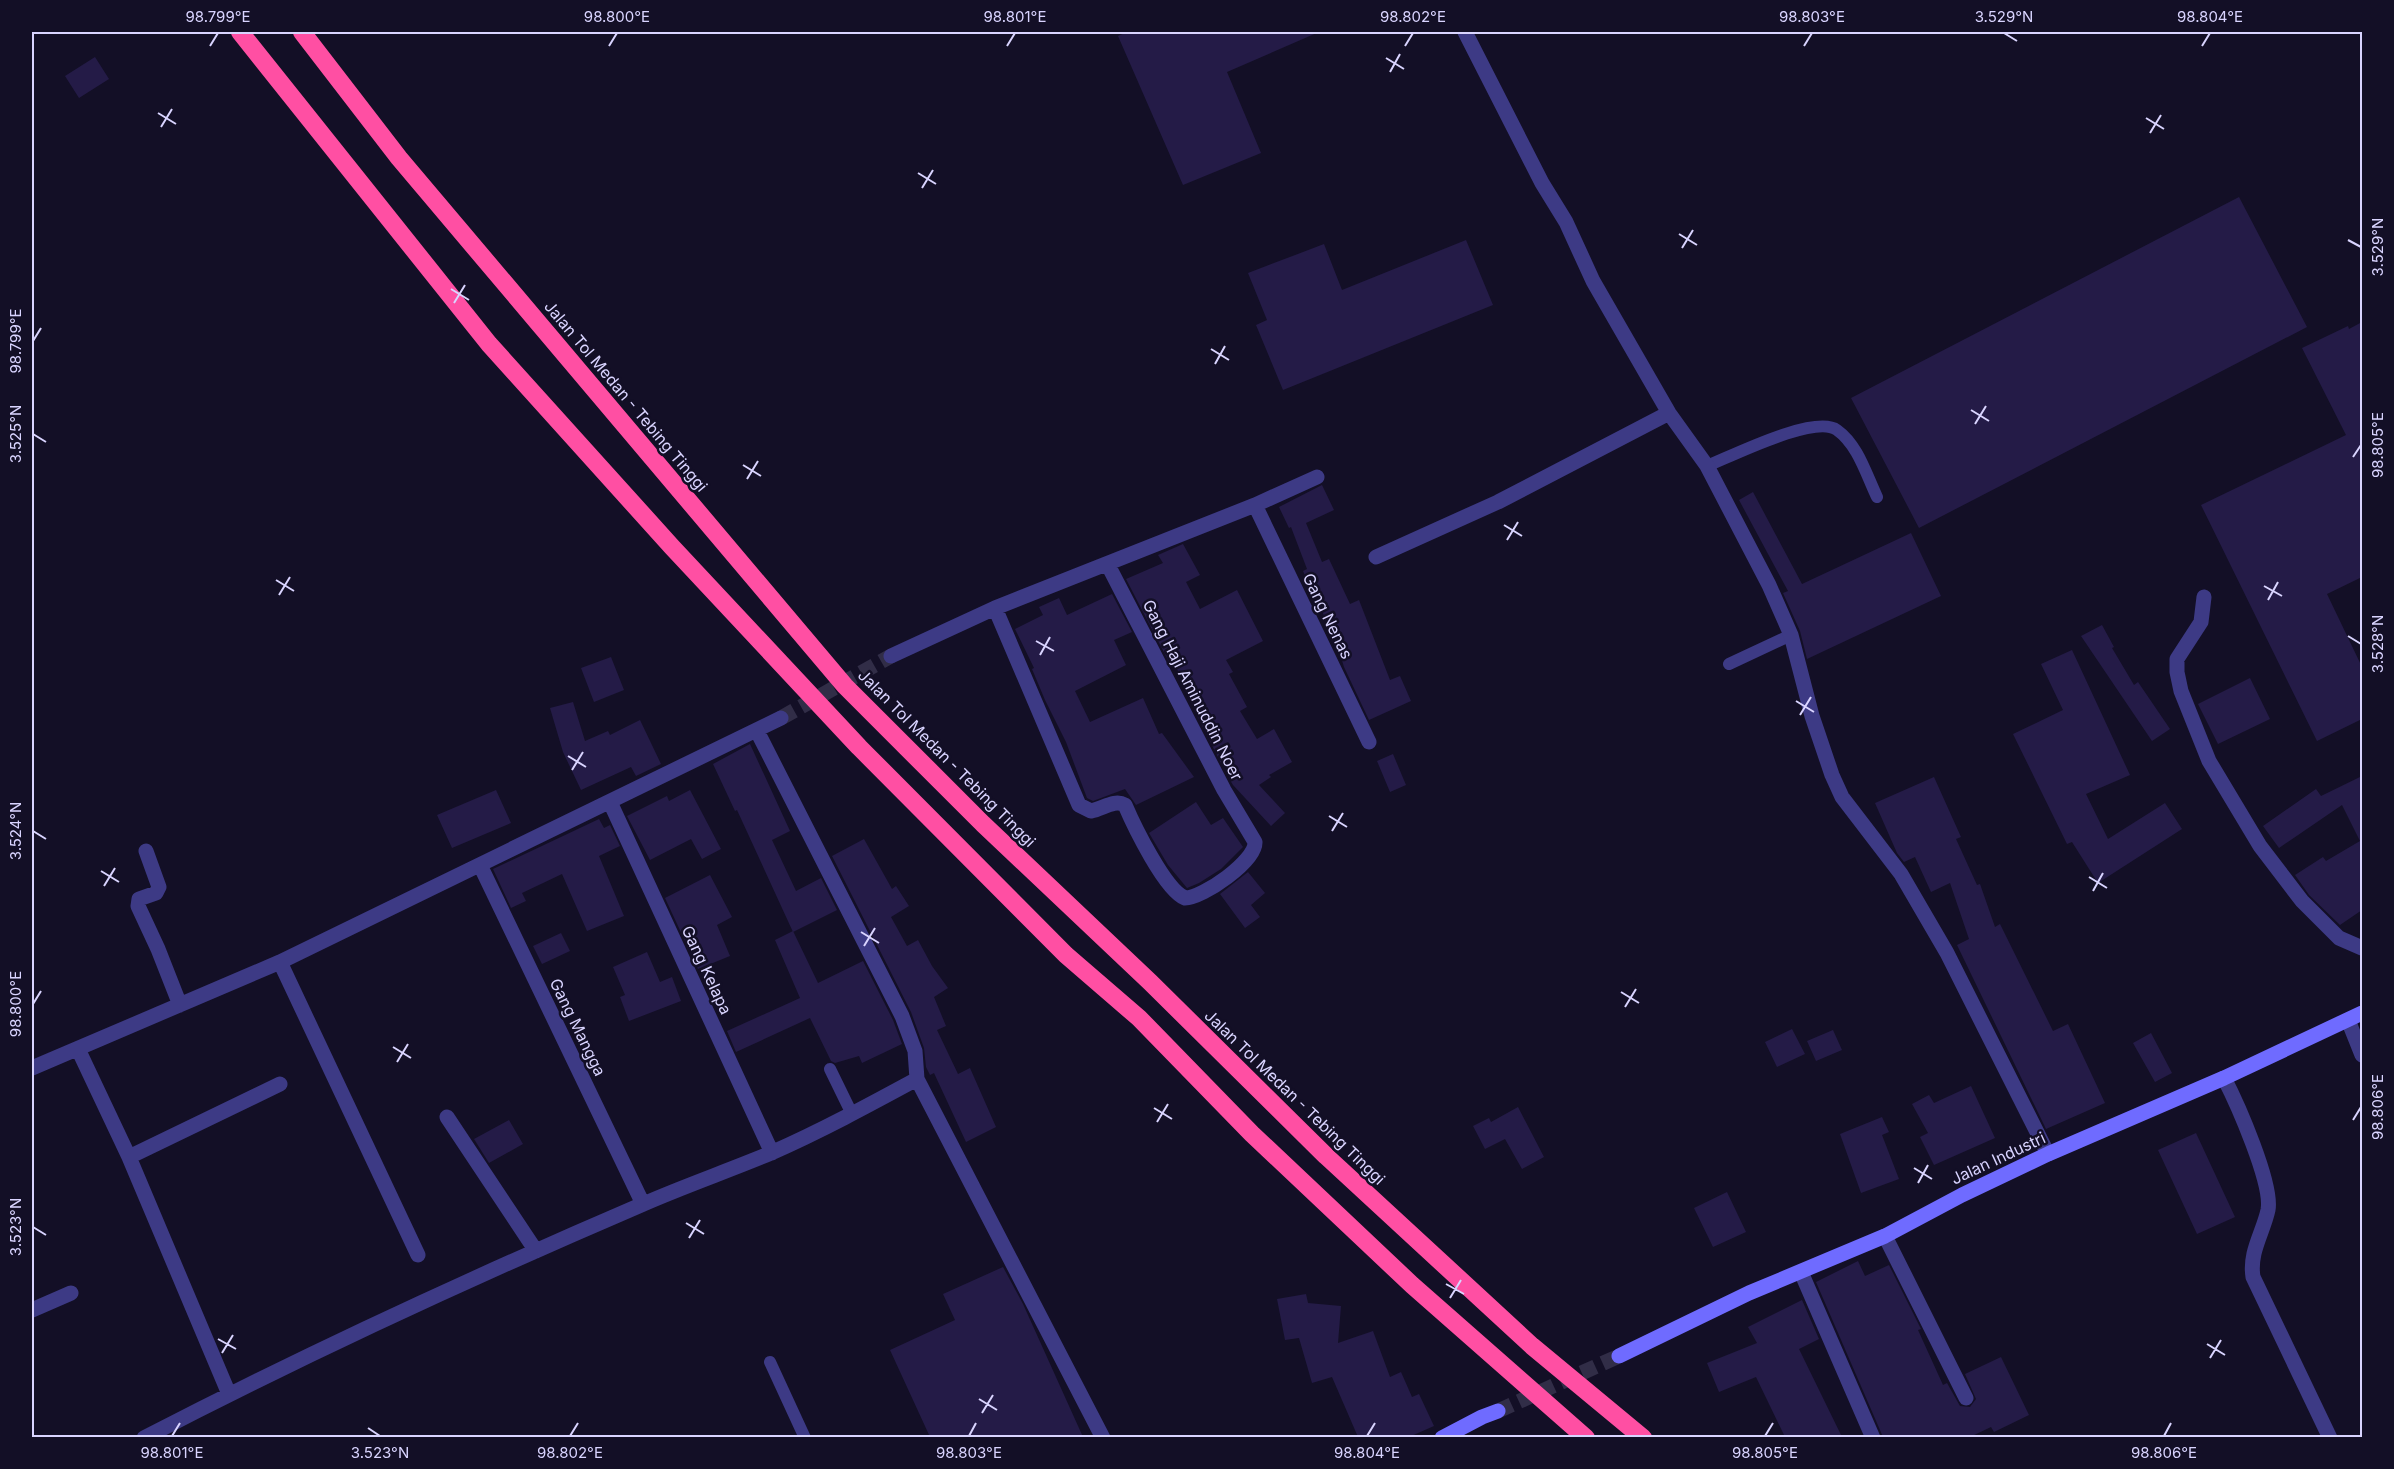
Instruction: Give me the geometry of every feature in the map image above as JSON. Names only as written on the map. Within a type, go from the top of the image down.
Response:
[{"type":"highway","points":[[240,32],[489,344],[672,547],[859,747],[1066,955],[1139,1018],[1252,1134],[1412,1285],[1586,1437]]},
{"type":"highway","name":"Jalan Tol Medan - Tebing Tinggi","points":[[302,32],[399,158],[846,686],[983,824],[1150,982],[1326,1156],[1532,1346],[1642,1437]]},
{"type":"street","points":[[1466,32],[1542,183],[1566,222],[1593,281],[1669,413],[1707,466],[1769,585],[1791,635],[1812,716],[1842,797],[1901,873],[1947,953],[2049,1154]]},
{"type":"street","points":[[1376,557],[1498,502],[1669,413]]},
{"type":"street","points":[[891,656],[995,608],[1108,565],[1317,477]]},
{"type":"street","name":"Gang Nenas","points":[[1255,505],[1370,742]]},
{"type":"street","name":"Gang Haji Aminuddin Noer","points":[[995,608],[1079,805],[1091,811],[1112,803],[1120,802],[1125,805],[1144,843],[1176,893],[1185,898],[1198,896],[1243,865],[1256,846],[1250,830],[1224,790],[1108,565]]},
{"type":"street","points":[[2204,597],[2201,622],[2177,659],[2177,672],[2181,691],[2209,761],[2260,846],[2302,901],[2338,938],[2362,948]]},
{"type":"street","points":[[32,1068],[280,962],[781,718]]},
{"type":"street","points":[[757,731],[902,1016],[915,1051],[917,1079],[1103,1437]]},
{"type":"street","name":"Gang Kelapa","points":[[610,802],[772,1153]]},
{"type":"street","points":[[147,851],[159,887],[156,893],[139,899],[138,906],[180,1005]]},
{"type":"street","name":"Gang Mangga","points":[[480,865],[643,1204]]},
{"type":"street","points":[[280,962],[418,1255]]},
{"type":"street","name":"Jalan Industri","points":[[1619,1356],[1749,1293],[1885,1236],[1962,1195],[2049,1154],[2224,1078],[2362,1013]]},
{"type":"street","points":[[2348,1020],[2362,1055]]},
{"type":"street","points":[[78,1049],[129,1157],[229,1394]]},
{"type":"street","points":[[2224,1078],[2241,1111],[2268,1193],[2268,1209],[2252,1258],[2253,1277],[2330,1437]]},
{"type":"street","points":[[144,1437],[229,1394],[536,1251],[643,1204],[772,1153],[917,1079]]},
{"type":"street","points":[[129,1157],[280,1084]]},
{"type":"street","points":[[447,1117],[536,1251]]},
{"type":"street","points":[[1885,1236],[1966,1398]]},
{"type":"street","points":[[1801,1272],[1873,1437]]},
{"type":"street","points":[[32,1310],[71,1293]]},
{"type":"street","points":[[1442,1437],[1498,1411]]},
{"type":"lane","points":[[1707,466],[1794,431],[1827,426],[1836,429],[1850,442],[1877,497]]},
{"type":"lane","points":[[1729,664],[1791,635]]},
{"type":"lane","points":[[830,1069],[852,1114]]},
{"type":"lane","points":[[770,1362],[805,1437]]},
{"type":"building","points":[[1127,32],[1319,32],[1227,72],[1261,153],[1183,185],[1118,36]]},
{"type":"building","points":[[95,57],[109,79],[79,98],[65,76]]},
{"type":"building","points":[[2239,197],[2307,327],[1919,528],[1851,398]]},
{"type":"building","points":[[1466,240],[1493,305],[1283,390],[1256,325],[1267,320],[1248,273],[1324,244],[1342,290]]},
{"type":"building","points":[[2362,322],[2362,577],[2327,594],[2362,667],[2362,719],[2317,741],[2201,505],[2346,435],[2302,348],[2348,326],[2349,329]]},
{"type":"building","points":[[1322,485],[1334,510],[1306,523],[1322,562],[1329,559],[1350,604],[1359,600],[1390,680],[1400,676],[1411,701],[1369,720],[1344,667],[1332,628],[1329,629],[1315,592],[1313,593],[1303,571],[1307,569],[1291,527],[1289,528],[1279,507]]},
{"type":"building","points":[[1753,492],[1802,584],[1911,533],[1941,596],[1807,659],[1800,631],[1783,593],[1788,591],[1739,500]]},
{"type":"building","points":[[1183,544],[1200,575],[1186,582],[1200,609],[1237,590],[1263,641],[1226,660],[1233,672],[1229,674],[1247,707],[1240,711],[1257,739],[1274,729],[1292,762],[1269,775],[1271,777],[1259,785],[1285,813],[1271,826],[1230,780],[1235,776],[1226,760],[1221,763],[1194,710],[1195,702],[1172,660],[1169,662],[1126,579],[1163,563],[1158,555]]},
{"type":"building","points":[[1112,594],[1132,632],[1114,640],[1126,665],[1075,691],[1090,722],[1143,698],[1159,734],[1162,733],[1194,777],[1136,805],[1125,789],[1093,801],[1087,798],[1066,742],[1045,700],[1032,669],[1034,668],[1015,629],[1043,615],[1039,607],[1059,598],[1067,615]]},
{"type":"building","points":[[2102,625],[2114,647],[2112,648],[2134,685],[2138,682],[2170,729],[2152,741],[2081,636]]},
{"type":"building","points":[[2072,650],[2130,775],[2086,794],[2108,839],[2165,803],[2182,829],[2098,883],[2072,842],[2067,844],[2013,734],[2063,710],[2041,664]]},
{"type":"building","points":[[611,657],[624,690],[594,702],[581,668]]},
{"type":"building","points":[[2250,678],[2270,719],[2218,744],[2198,704]]},
{"type":"building","points":[[573,702],[585,741],[608,731],[610,735],[640,720],[661,764],[636,776],[631,767],[581,790],[563,752],[550,708]]},
{"type":"building","points":[[750,744],[790,831],[772,840],[796,891],[821,878],[837,910],[793,932],[737,810],[735,811],[713,764]]},
{"type":"building","points":[[1393,754],[1406,785],[1390,792],[1377,761]]},
{"type":"building","points":[[2362,776],[2362,910],[2340,925],[2309,895],[2295,875],[2323,857],[2326,861],[2360,841],[2342,805],[2279,848],[2263,826],[2316,789],[2321,796]]},
{"type":"building","points":[[1934,777],[1961,837],[1956,839],[1977,885],[1980,884],[1995,927],[2000,924],[2053,1031],[2068,1024],[2105,1103],[2046,1129],[1957,945],[1969,939],[1950,883],[1931,892],[1915,857],[1904,862],[1897,853],[1875,803]]},
{"type":"building","points":[[496,790],[511,823],[452,848],[437,815]]},
{"type":"building","points":[[690,790],[721,849],[702,859],[691,839],[650,860],[627,816],[667,796],[669,801]]},
{"type":"building","points":[[1196,802],[1211,825],[1223,818],[1243,847],[1221,869],[1187,888],[1168,865],[1149,833]]},
{"type":"building","points":[[599,819],[604,828],[610,825],[620,846],[599,856],[624,916],[587,931],[562,874],[522,893],[526,901],[511,908],[493,869]]},
{"type":"building","points":[[864,839],[892,889],[896,886],[909,906],[891,917],[907,946],[918,940],[932,966],[948,988],[934,997],[946,1026],[937,1030],[958,1074],[970,1068],[996,1127],[966,1142],[934,1073],[930,1075],[926,1067],[924,1048],[911,1012],[832,856]]},
{"type":"building","points":[[1248,872],[1265,893],[1251,905],[1260,917],[1245,928],[1220,894]]},
{"type":"building","points":[[710,875],[732,917],[717,925],[730,956],[698,969],[665,898]]},
{"type":"building","points":[[793,931],[818,983],[863,961],[893,1020],[902,1044],[862,1063],[859,1056],[835,1063],[831,1061],[810,1018],[736,1052],[727,1031],[800,998],[775,940]]},
{"type":"building","points":[[561,933],[570,951],[542,964],[533,946]]},
{"type":"building","points":[[647,952],[660,982],[672,977],[681,1001],[629,1021],[620,997],[625,995],[613,967]]},
{"type":"building","points":[[1792,1029],[1805,1054],[1777,1067],[1765,1042]]},
{"type":"building","points":[[1833,1030],[1842,1050],[1816,1061],[1807,1041]]},
{"type":"building","points":[[2151,1033],[2172,1073],[2155,1082],[2133,1043]]},
{"type":"building","points":[[1971,1086],[1995,1138],[1934,1165],[1920,1137],[1928,1133],[1912,1104],[1929,1095],[1934,1103]]},
{"type":"building","points":[[1518,1107],[1544,1157],[1522,1169],[1505,1139],[1485,1149],[1473,1126],[1489,1118],[1491,1122]]},
{"type":"building","points":[[1882,1117],[1889,1132],[1882,1135],[1899,1179],[1861,1193],[1840,1134]]},
{"type":"building","points":[[509,1120],[523,1144],[489,1163],[474,1139]]},
{"type":"building","points":[[2196,1133],[2235,1217],[2197,1234],[2158,1150]]},
{"type":"building","points":[[1727,1192],[1746,1232],[1713,1247],[1694,1208]]},
{"type":"building","points":[[1858,1261],[1865,1276],[1889,1265],[1921,1329],[1918,1330],[1943,1385],[1947,1383],[1960,1406],[1970,1407],[1976,1399],[1965,1374],[2001,1357],[2029,1415],[1994,1432],[1991,1427],[1970,1437],[1883,1437],[1816,1282]]},
{"type":"building","points":[[1003,1267],[1023,1304],[1083,1437],[930,1437],[890,1350],[955,1320],[943,1294]]},
{"type":"building","points":[[1306,1294],[1308,1303],[1341,1306],[1338,1343],[1373,1331],[1390,1377],[1401,1372],[1412,1397],[1419,1394],[1434,1426],[1409,1437],[1358,1437],[1332,1377],[1312,1383],[1299,1338],[1285,1340],[1277,1299]]},
{"type":"building","points":[[1802,1300],[1819,1339],[1799,1349],[1842,1437],[1785,1437],[1756,1377],[1719,1392],[1707,1363],[1757,1343],[1748,1327]]},
{"type":"tunnel","points":[[781,718],[891,656]]},
{"type":"tunnel","points":[[1498,1411],[1619,1356]]}]
